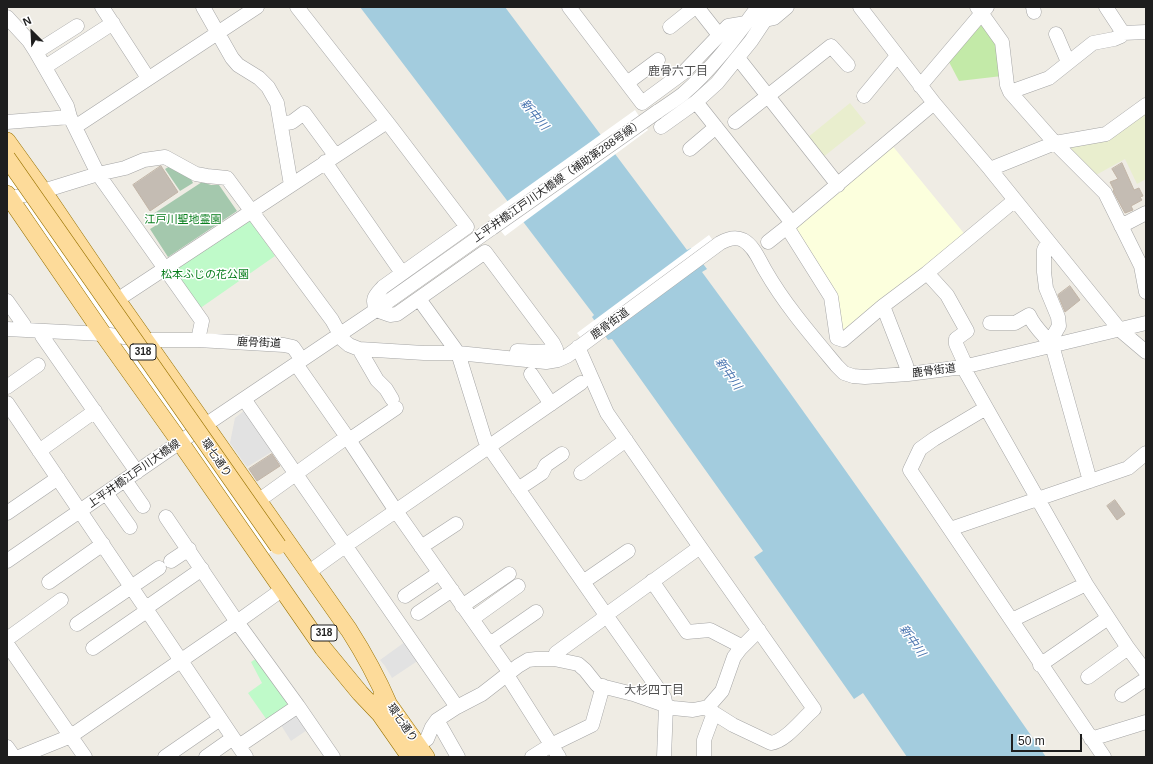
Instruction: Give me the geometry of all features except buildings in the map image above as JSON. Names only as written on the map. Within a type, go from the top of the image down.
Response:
[{"type":"main road","points":[[7,140],[117,300],[309,572],[367,658],[378,679],[384,709]]},
{"type":"main road","name":"環七通り","points":[[7,158],[384,709],[418,753]]},
{"type":"main road","name":"環七通り","points":[[7,177],[274,549]]},
{"type":"main road","points":[[8,197],[323,648],[360,693],[384,709]]},
{"type":"street","points":[[102,7],[148,78]]},
{"type":"street","points":[[203,7],[232,58],[238,65],[259,78],[268,87],[277,103],[291,185]]},
{"type":"street","points":[[7,122],[73,122],[148,78],[257,7]]},
{"type":"street","points":[[297,7],[467,227],[383,287],[374,298],[373,304],[376,310],[390,315],[397,314],[485,252],[556,349],[541,352],[458,345],[456,350]]},
{"type":"street","points":[[569,7],[642,103],[684,72],[728,26],[746,23]]},
{"type":"street","points":[[670,27],[696,7],[719,35]]},
{"type":"street","name":"上平井橋江戸川大橋線（補助第288号線）","points":[[339,334],[376,310],[682,94],[722,54],[758,7]]},
{"type":"street","points":[[661,127],[696,102],[717,82],[738,58],[767,14],[774,18],[787,7]]},
{"type":"street","points":[[860,7],[920,86],[990,169],[1120,330],[1146,352]]},
{"type":"street","points":[[1106,7],[1123,33]]},
{"type":"street","points":[[920,86],[982,9],[1002,42],[1007,85],[1010,92],[1055,143],[1105,193],[1141,266],[1146,292]]},
{"type":"street","points":[[7,17],[29,41],[45,67],[67,106],[98,174],[202,321],[198,340]]},
{"type":"street","points":[[45,67],[113,23]]},
{"type":"street","points":[[36,52],[77,26]]},
{"type":"street","points":[[1010,92],[1049,78],[1093,42],[1114,38],[1123,33],[1146,32]]},
{"type":"street","points":[[1056,34],[1068,62]]},
{"type":"street","points":[[735,122],[831,46],[848,65]]},
{"type":"street","points":[[864,96],[897,56]]},
{"type":"street","points":[[738,58],[838,185]]},
{"type":"street","points":[[626,83],[658,60]]},
{"type":"street","points":[[696,102],[789,225],[831,297],[837,338],[843,340],[927,273],[1014,200]]},
{"type":"street","points":[[768,242],[838,185],[934,103]]},
{"type":"street","points":[[990,169],[1055,143],[1106,134],[1146,105]]},
{"type":"street","points":[[281,124],[292,122],[304,113],[330,158],[402,273]]},
{"type":"street","points":[[117,300],[330,158],[387,122]]},
{"type":"street","points":[[690,149],[716,127]]},
{"type":"street","name":"鹿骨街道","points":[[8,197],[43,191],[98,174],[125,168],[144,160],[165,157],[196,174],[227,178],[332,320],[339,334],[348,345],[359,349],[424,353],[456,350],[546,362],[558,360],[566,356],[720,243],[737,238],[743,240],[750,246],[770,280],[835,363],[844,373],[853,376],[865,377],[908,374],[965,366],[1146,323]]},
{"type":"street","points":[[1121,226],[1146,213]]},
{"type":"street","points":[[1048,242],[1044,250],[1046,288],[1058,317],[1059,326],[1052,338],[1052,345],[1090,481]]},
{"type":"street","points":[[927,273],[947,295],[967,331],[956,339],[956,344],[986,408],[1086,584],[1128,648],[1146,672]]},
{"type":"street","points":[[419,299],[456,350],[485,440],[489,447],[664,697],[666,706],[664,757]]},
{"type":"street","points":[[7,301],[24,325],[24,330]]},
{"type":"street","points":[[884,306],[908,374]]},
{"type":"street","points":[[990,323],[1015,323],[1029,315],[1033,324],[1052,345]]},
{"type":"street","name":"鹿骨街道","points":[[7,330],[103,334],[145,340],[198,340],[293,347],[299,362],[348,439],[396,511],[490,644],[559,757]]},
{"type":"street","points":[[42,332],[42,336],[137,472]]},
{"type":"street","points":[[299,362],[339,334]]},
{"type":"street","points":[[418,753],[437,720],[482,694],[518,666],[528,660],[536,659],[554,659],[578,664],[598,685],[633,694],[666,706],[693,710],[710,710],[732,725],[771,743],[780,741],[788,735],[805,716],[814,709],[607,412],[582,344]]},
{"type":"street","points":[[258,501],[296,473],[348,439],[394,404],[386,389],[377,380],[359,349]]},
{"type":"street","name":"上平井橋江戸川大橋線","points":[[7,561],[299,362]]},
{"type":"street","points":[[7,387],[38,365]]},
{"type":"street","points":[[530,374],[551,404]]},
{"type":"street","points":[[309,572],[581,383]]},
{"type":"street","points":[[244,399],[457,708]]},
{"type":"street","points":[[7,403],[239,747]]},
{"type":"street","points":[[986,408],[934,438],[920,449],[910,470],[1012,620],[1040,665],[1104,757]]},
{"type":"street","points":[[39,451],[95,411]]},
{"type":"street","points":[[581,473],[626,440]]},
{"type":"street","points":[[950,529],[1128,468],[1146,453]]},
{"type":"street","points":[[518,489],[542,473],[546,465],[562,454]]},
{"type":"street","points":[[7,514],[58,478]]},
{"type":"street","points":[[124,480],[144,506]]},
{"type":"street","points":[[106,493],[130,527]]},
{"type":"street","points":[[166,516],[237,622],[333,757]]},
{"type":"street","points":[[421,547],[456,524]]},
{"type":"street","points":[[49,582],[103,544]]},
{"type":"street","points":[[554,659],[556,653],[562,648],[700,547]]},
{"type":"street","points":[[172,561],[188,549]]},
{"type":"street","points":[[583,582],[628,550]]},
{"type":"street","points":[[77,624],[159,568]]},
{"type":"street","points":[[93,648],[202,569]]},
{"type":"street","points":[[405,596],[439,573]]},
{"type":"street","points":[[462,606],[509,574]]},
{"type":"street","points":[[652,581],[687,632],[710,630],[742,647]]},
{"type":"street","points":[[1012,620],[1086,584]]},
{"type":"street","points":[[472,619],[518,586]]},
{"type":"street","points":[[19,757],[71,736],[237,622],[282,589]]},
{"type":"street","points":[[418,613],[452,590]]},
{"type":"street","points":[[7,639],[61,600]]},
{"type":"street","points":[[490,644],[536,612]]},
{"type":"street","points":[[1040,665],[1108,618]]},
{"type":"street","points":[[704,757],[704,740],[710,710],[708,708],[722,691],[734,657],[759,630]]},
{"type":"street","points":[[7,644],[85,757]]},
{"type":"street","points":[[1088,677],[1128,648]]},
{"type":"street","points":[[1122,696],[1146,680]]},
{"type":"street","points":[[532,757],[551,745],[592,725],[603,686]]},
{"type":"street","points":[[206,757],[239,747],[298,706]]},
{"type":"street","points":[[166,757],[220,719]]},
{"type":"street","points":[[437,720],[458,757]]},
{"type":"street","points":[[1091,739],[1146,722]]},
{"type":"street","points":[[7,747],[14,757]]},
{"type":"shaded area","points":[[850,103],[866,123],[822,158],[807,138]]},
{"type":"shaded area","points":[[1146,112],[1146,179],[1137,184],[1125,159],[1096,175],[1069,149],[1069,146]]},
{"type":"shaded area","points":[[891,144],[967,237],[843,335],[793,227]]},
{"type":"shaded area","points":[[245,410],[273,451],[247,467],[230,443],[235,418]]},
{"type":"shaded area","points":[[409,639],[422,658],[392,678],[380,660]]},
{"type":"shaded area","points":[[297,710],[310,728],[291,741],[279,722]]},
{"type":"green space","points":[[981,25],[985,25],[998,43],[1002,76],[959,81],[949,62]]},
{"type":"green space","points":[[170,166],[191,179],[193,183],[180,191],[165,169]]},
{"type":"green space","name":"江戸川聖地霊園","points":[[202,182],[211,185],[219,185],[237,211],[168,257],[150,229],[160,223],[153,214]]},
{"type":"green space","name":"松本ふじの花公園","points":[[245,220],[250,220],[275,256],[199,309],[173,268]]},
{"type":"green space","points":[[260,656],[296,704],[269,723],[248,693],[262,683],[251,662]]},
{"type":"water","name":"新中川","points":[[360,7],[505,7],[687,250],[691,248],[707,269],[702,272],[919,574],[1046,757],[907,757],[863,693],[854,699],[754,557],[763,551],[612,339],[608,340],[592,317],[594,315]]},
{"type":"pier","points":[[635,110],[648,130],[505,236],[488,215]]},
{"type":"pier","points":[[7,147],[284,543],[265,556],[7,187]]},
{"type":"pier","points":[[709,235],[719,249],[587,346],[577,333]]},
{"type":"district","name":"鹿骨六丁目","points":[[678,72]]},
{"type":"district","name":"大杉四丁目","points":[[654,691]]}]
